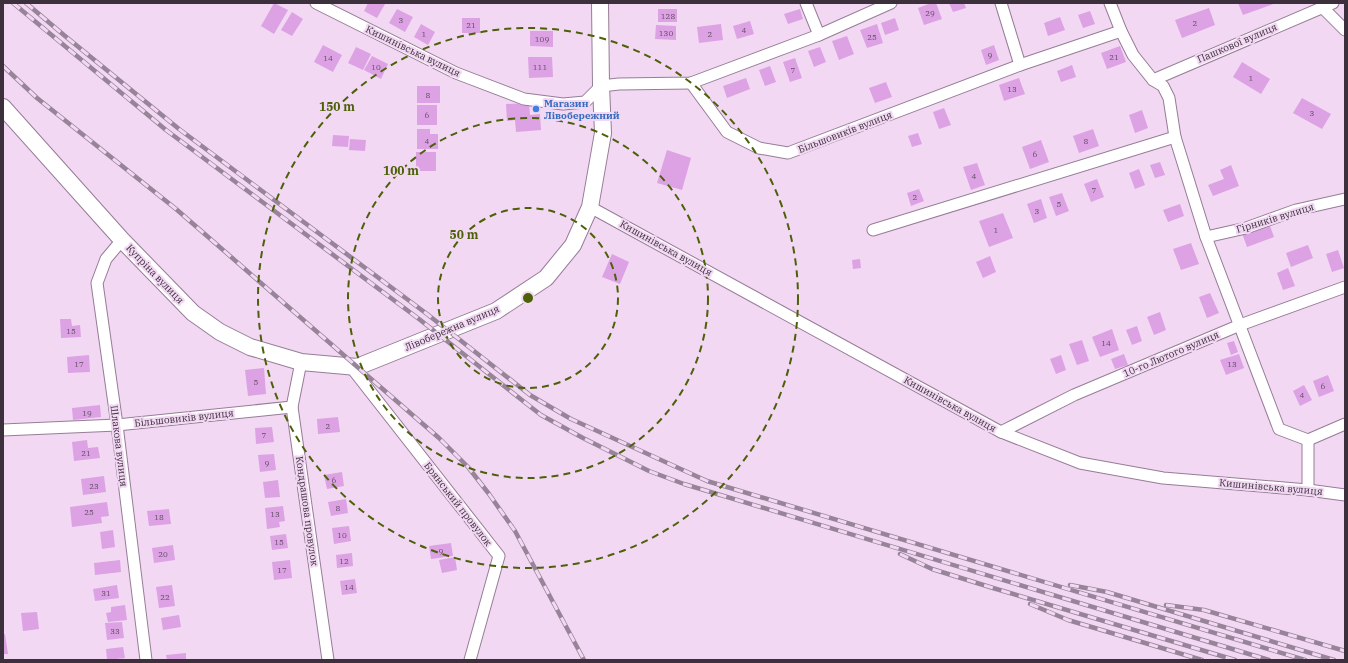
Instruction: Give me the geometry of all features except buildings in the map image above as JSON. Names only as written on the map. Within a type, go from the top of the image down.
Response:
[{"type":"main road","name":"Лівобережна вулиця","points":[[351,367],[357,367],[496,311],[546,278],[573,245],[590,207],[603,132],[600,3]]},
{"type":"main road","name":"Купріна вулиця","points":[[3,107],[122,240],[198,317],[220,332],[250,347],[301,362],[351,367]]},
{"type":"street","name":"Кишинівська вулиця","points":[[316,3],[456,73],[524,99],[563,104],[585,102],[601,86]]},
{"type":"street","points":[[806,3],[819,35]]},
{"type":"street","points":[[601,86],[619,84],[691,83],[819,35],[891,3]]},
{"type":"street","points":[[1001,3],[1020,65]]},
{"type":"street","points":[[1110,3],[1121,31],[1133,55],[1153,80],[1162,86],[1169,98],[1175,137],[1206,238],[1279,428],[1308,440],[1345,424]]},
{"type":"street","name":"Пашкової вулиця","points":[[1153,80],[1333,3]]},
{"type":"street","points":[[1323,8],[1345,30]]},
{"type":"street","name":"Більшовиків вулиця","points":[[691,83],[727,132],[759,148],[788,153],[1020,65],[1121,31]]},
{"type":"street","points":[[873,230],[1175,137]]},
{"type":"street","name":"Гірників вулиця","points":[[1206,238],[1246,228],[1296,210],[1345,199]]},
{"type":"street","name":"Кишинівська вулиця","points":[[590,207],[1001,432],[1080,463],[1164,478],[1308,490],[1345,495]]},
{"type":"street","name":"Шлакова вулиця","points":[[122,240],[106,258],[98,283],[146,660]]},
{"type":"street","name":"10-го Лютого вулиця","points":[[1001,432],[1074,395],[1240,325],[1345,287]]},
{"type":"street","name":"Кондрашова провулок","points":[[301,362],[292,407],[328,660]]},
{"type":"street","name":"Брянський провулок","points":[[351,367],[499,556],[470,660]]},
{"type":"street","name":"Більшовиків вулиця","points":[[3,430],[117,425],[292,407]]},
{"type":"street","points":[[1308,440],[1308,490]]},
{"type":"railway","points":[[13,3],[166,130],[419,319],[541,415],[583,438],[649,471],[684,484],[1269,660]]},
{"type":"railway","points":[[26,3],[179,129],[427,314],[530,395],[571,419],[707,481],[1305,660]]},
{"type":"railway","points":[[3,66],[37,98],[176,209],[439,438],[468,467],[515,531],[584,660]]},
{"type":"railway","points":[[900,554],[932,569],[1235,660]]},
{"type":"railway","points":[[1070,585],[1107,592],[1334,660]]},
{"type":"railway","points":[[1030,604],[1068,620],[1202,660]]},
{"type":"railway","points":[[1166,605],[1204,610],[1345,651]]},
{"type":"place","name":"Магазин Лівобережний","points":[[536,109]]}]
